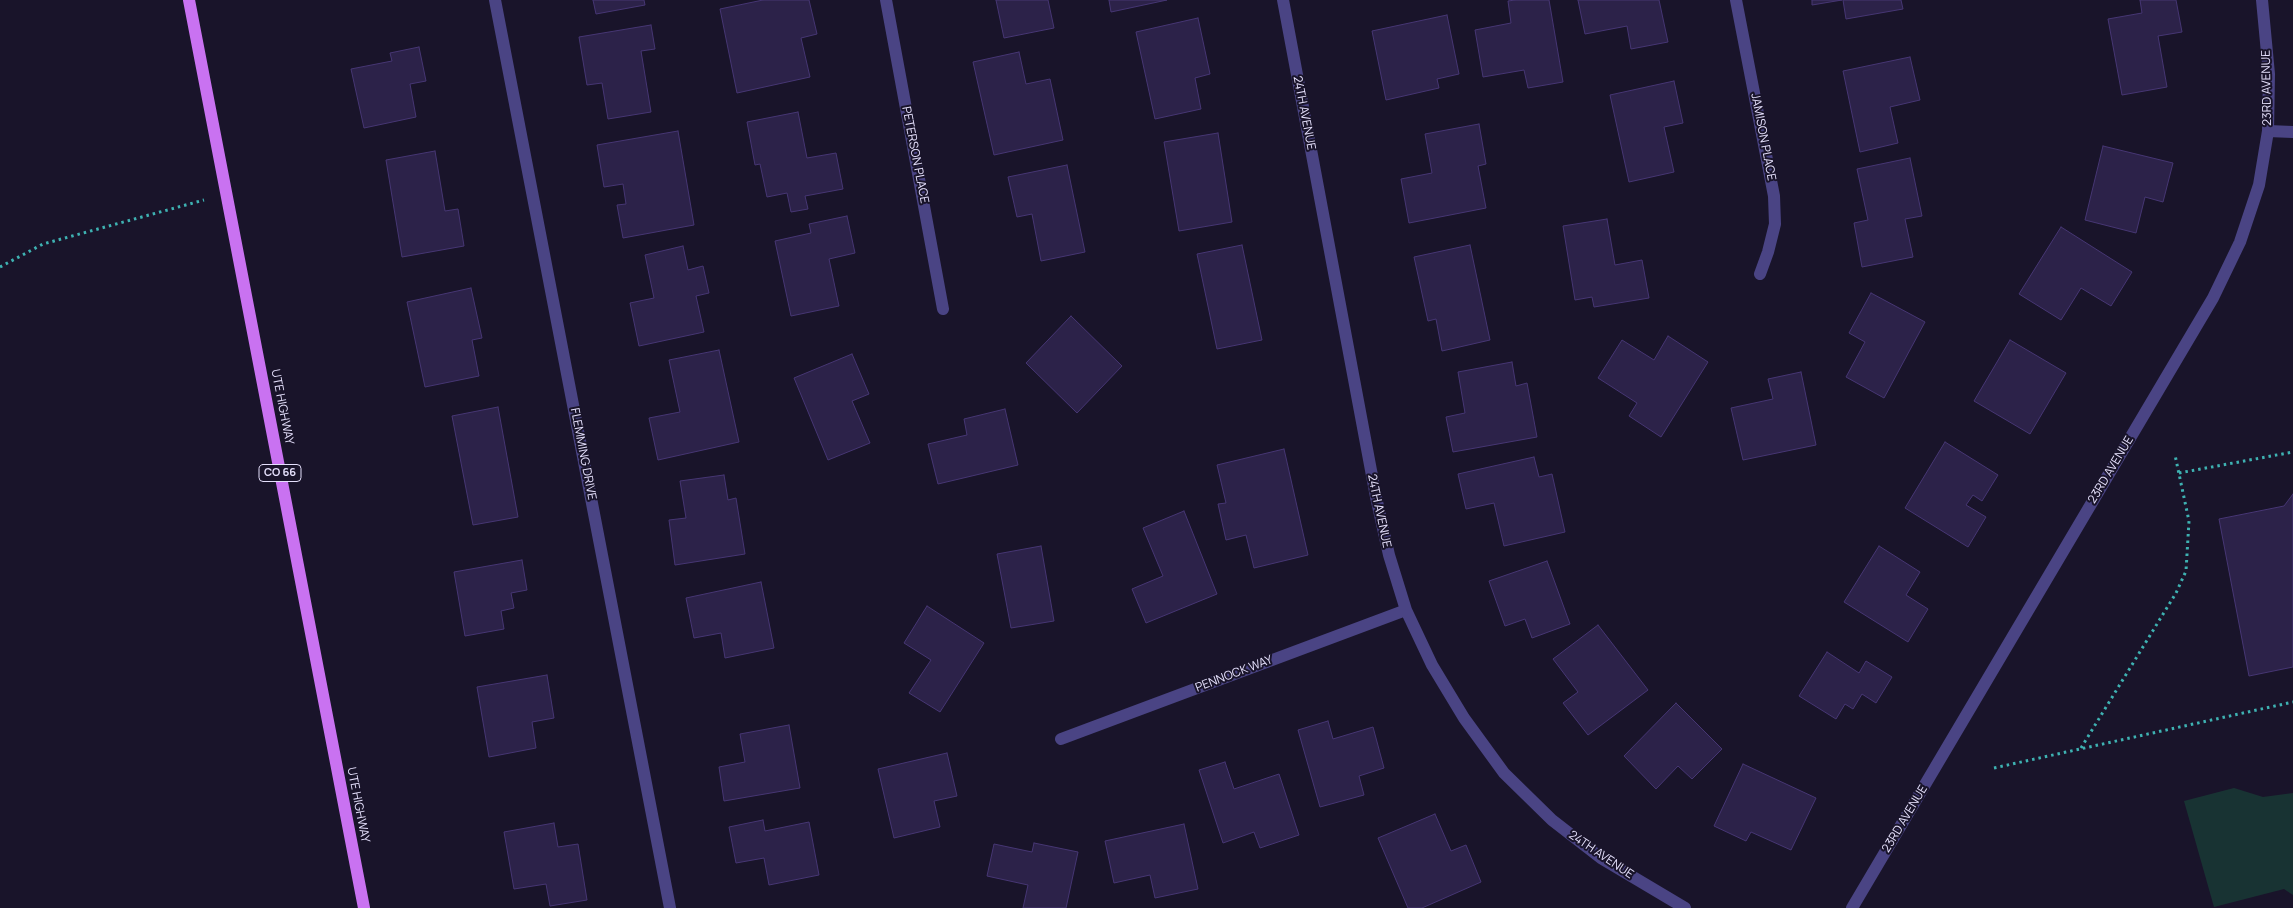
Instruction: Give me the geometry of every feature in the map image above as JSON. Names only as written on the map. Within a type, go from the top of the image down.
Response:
[{"type":"main road","name":"UTE HIGHWAY","points":[[189,0],[364,908]]},
{"type":"street","name":"FLEMMING DRIVE","points":[[496,0],[670,908]]},
{"type":"street","name":"PETERSON PLACE","points":[[886,0],[944,309]]},
{"type":"street","name":"24TH AVENUE","points":[[1283,0],[1376,497],[1389,555],[1406,610],[1432,665],[1454,703],[1504,773],[1552,820],[1601,858],[1686,908]]},
{"type":"street","name":"JAMISON PLACE","points":[[1736,0],[1774,196],[1775,224],[1760,274]]},
{"type":"street","name":"23RD AVENUE","points":[[1852,908],[2213,298],[2240,242],[2259,185],[2268,131],[2269,74],[2262,0]]},
{"type":"street","points":[[2268,131],[2293,132]]},
{"type":"street","name":"PENNOCK WAY","points":[[1061,739],[1406,610]]},
{"type":"path","points":[[0,267],[43,244],[226,194]]},
{"type":"path","points":[[2179,473],[2293,452]]},
{"type":"path","points":[[2081,748],[2176,593],[2186,571],[2189,521],[2175,455]]},
{"type":"path","points":[[1994,768],[2293,702]]},
{"type":"green space","points":[[2234,788],[2263,797],[2293,793],[2293,895],[2284,889],[2214,907],[2184,801]]},
{"type":"building","points":[[593,0],[644,0],[645,5],[596,14]]},
{"type":"building","points":[[763,0],[809,0],[817,34],[801,38],[810,77],[737,93],[720,9]]},
{"type":"building","points":[[996,0],[1048,0],[1054,28],[1004,38]]},
{"type":"building","points":[[1109,0],[1167,0],[1111,12]]},
{"type":"building","points":[[1549,0],[1563,82],[1528,88],[1524,70],[1483,77],[1475,30],[1511,23],[1508,1]]},
{"type":"building","points":[[1578,0],[1659,0],[1668,42],[1631,49],[1627,26],[1585,34]]},
{"type":"building","points":[[1812,0],[1842,0],[1812,5]]},
{"type":"building","points":[[1843,0],[1901,0],[1903,9],[1846,19]]},
{"type":"building","points":[[2140,0],[2176,0],[2182,32],[2158,36],[2167,87],[2122,95],[2108,19],[2142,13]]},
{"type":"building","points":[[1447,15],[1459,74],[1437,79],[1439,88],[1386,100],[1372,31]]},
{"type":"building","points":[[1198,18],[1210,74],[1195,78],[1201,109],[1155,119],[1136,32]]},
{"type":"building","points":[[651,25],[655,49],[641,51],[651,112],[608,119],[602,83],[587,85],[579,37]]},
{"type":"building","points":[[419,47],[426,81],[410,84],[416,117],[364,128],[351,69],[392,61],[390,53]]},
{"type":"building","points":[[1019,52],[1026,84],[1050,79],[1063,140],[994,155],[973,62]]},
{"type":"building","points":[[1910,57],[1920,100],[1890,107],[1898,143],[1860,152],[1843,71]]},
{"type":"building","points":[[1674,81],[1683,123],[1664,127],[1674,172],[1629,182],[1610,95]]},
{"type":"building","points":[[798,112],[807,158],[836,153],[843,189],[805,196],[808,209],[791,212],[787,193],[767,197],[760,164],[755,165],[747,122]]},
{"type":"building","points":[[1479,124],[1486,164],[1478,166],[1486,208],[1409,223],[1401,179],[1432,173],[1425,134]]},
{"type":"building","points":[[678,131],[694,225],[623,238],[617,205],[626,204],[623,184],[604,187],[597,145]]},
{"type":"building","points":[[1218,133],[1232,222],[1179,231],[1164,142]]},
{"type":"building","points":[[2103,146],[2173,163],[2163,202],[2145,197],[2136,233],[2085,220]]},
{"type":"building","points":[[435,151],[445,211],[458,209],[464,246],[402,257],[386,160]]},
{"type":"building","points":[[1910,158],[1922,216],[1905,219],[1913,257],[1862,267],[1854,223],[1868,220],[1857,169]]},
{"type":"building","points":[[1067,165],[1085,252],[1041,261],[1032,214],[1017,217],[1008,177]]},
{"type":"building","points":[[847,216],[855,253],[829,259],[839,306],[791,316],[775,241],[811,233],[809,224]]},
{"type":"building","points":[[1607,219],[1615,265],[1642,260],[1649,298],[1594,307],[1592,297],[1575,300],[1563,226]]},
{"type":"building","points":[[2061,227],[2132,272],[2111,306],[2081,288],[2061,320],[2019,294]]},
{"type":"building","points":[[1242,245],[1262,340],[1217,349],[1197,254]]},
{"type":"building","points":[[1470,245],[1490,340],[1442,351],[1436,319],[1428,321],[1414,257]]},
{"type":"building","points":[[683,246],[688,270],[703,266],[709,293],[696,296],[704,332],[639,346],[630,303],[654,298],[645,255]]},
{"type":"building","points":[[471,288],[482,338],[472,340],[479,376],[425,387],[407,302]]},
{"type":"building","points":[[1871,293],[1925,322],[1884,398],[1846,377],[1865,342],[1849,333]]},
{"type":"building","points":[[1071,316],[1122,366],[1077,413],[1026,363]]},
{"type":"building","points":[[1668,336],[1708,362],[1661,437],[1629,416],[1637,403],[1598,378],[1622,340],[1654,360]]},
{"type":"building","points":[[2010,340],[2066,373],[2030,434],[1974,401]]},
{"type":"building","points":[[719,350],[739,442],[658,460],[649,418],[680,412],[669,360]]},
{"type":"building","points":[[852,354],[869,394],[852,401],[870,443],[828,460],[794,378]]},
{"type":"building","points":[[1512,362],[1516,386],[1527,383],[1537,437],[1453,452],[1446,417],[1465,413],[1458,372]]},
{"type":"building","points":[[1801,372],[1816,445],[1743,460],[1731,408],[1773,399],[1768,379]]},
{"type":"building","points":[[498,407],[518,517],[473,525],[452,416]]},
{"type":"building","points":[[1005,409],[1018,465],[938,484],[928,444],[967,435],[964,419]]},
{"type":"building","points":[[1945,442],[1998,475],[1982,501],[1973,495],[1966,505],[1986,517],[1968,547],[1905,508]]},
{"type":"building","points":[[1284,449],[1308,555],[1254,568],[1246,535],[1226,540],[1218,504],[1226,503],[1217,465]]},
{"type":"building","points":[[1534,457],[1539,477],[1552,474],[1565,532],[1504,546],[1494,503],[1466,509],[1458,474]]},
{"type":"building","points":[[724,475],[728,500],[736,498],[745,554],[675,565],[669,520],[686,518],[680,481]]},
{"type":"building","points":[[2293,494],[2293,667],[2249,676],[2219,519],[2284,506]]},
{"type":"building","points":[[1184,511],[1217,594],[1146,623],[1132,589],[1163,576],[1143,528]]},
{"type":"building","points":[[1041,546],[1054,621],[1011,628],[997,554]]},
{"type":"building","points":[[1879,546],[1920,572],[1906,595],[1928,609],[1908,642],[1844,602]]},
{"type":"building","points":[[522,560],[527,590],[511,593],[514,608],[501,611],[504,629],[465,636],[454,572]]},
{"type":"building","points":[[1547,561],[1570,624],[1532,638],[1525,619],[1505,626],[1489,581]]},
{"type":"building","points":[[761,582],[774,648],[725,658],[721,633],[694,638],[686,598]]},
{"type":"building","points":[[927,606],[984,643],[940,712],[909,693],[931,660],[904,643]]},
{"type":"building","points":[[1598,625],[1648,690],[1588,735],[1563,703],[1578,692],[1553,659]]},
{"type":"building","points":[[1827,652],[1859,673],[1866,661],[1892,677],[1876,703],[1862,694],[1853,709],[1845,704],[1836,719],[1799,696]]},
{"type":"building","points":[[547,675],[554,718],[532,722],[536,748],[489,757],[477,687]]},
{"type":"building","points":[[1676,703],[1722,749],[1692,779],[1678,766],[1656,789],[1624,756]]},
{"type":"building","points":[[1328,721],[1333,739],[1373,727],[1384,768],[1359,776],[1364,795],[1320,807],[1298,730]]},
{"type":"building","points":[[789,725],[800,788],[724,801],[719,767],[745,762],[740,734]]},
{"type":"building","points":[[947,753],[957,796],[934,801],[940,827],[894,838],[878,769]]},
{"type":"building","points":[[1225,762],[1234,789],[1279,774],[1299,835],[1260,848],[1254,832],[1223,843],[1199,770]]},
{"type":"building","points":[[1743,764],[1816,798],[1791,850],[1751,832],[1746,841],[1714,826]]},
{"type":"building","points":[[1435,814],[1451,851],[1466,845],[1481,882],[1422,908],[1408,908],[1378,838]]},
{"type":"building","points":[[763,820],[765,831],[809,822],[819,875],[769,885],[764,858],[736,863],[729,827]]},
{"type":"building","points":[[554,823],[558,847],[578,844],[587,900],[550,906],[546,884],[514,889],[504,832]]},
{"type":"building","points":[[1184,824],[1198,889],[1155,898],[1150,875],[1114,883],[1105,841]]},
{"type":"building","points":[[1034,843],[1078,852],[1066,908],[1023,908],[1028,885],[987,876],[994,844],[1032,852]]}]
